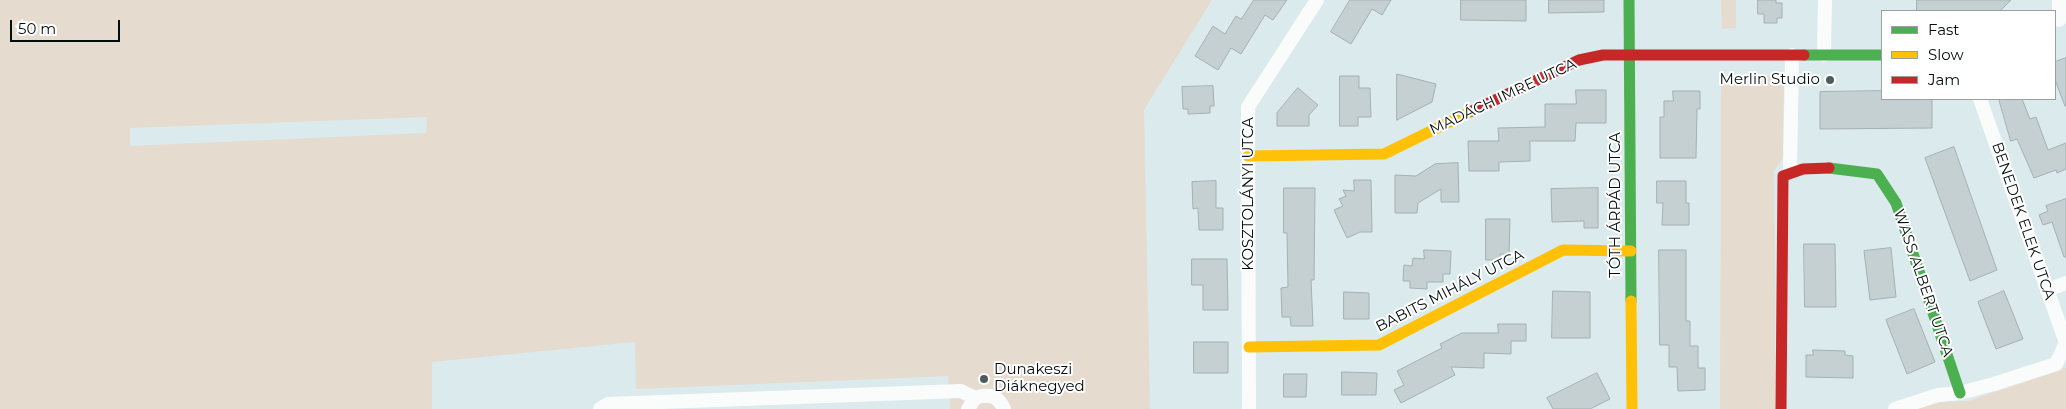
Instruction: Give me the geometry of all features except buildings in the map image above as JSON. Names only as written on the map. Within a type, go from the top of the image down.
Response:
[{"type":"street","name":"KOSZTOLÁNYI UTCA","points":[[1249,409],[1248,107],[1317,0]]},
{"type":"street","name":"TÓTH ÁRPÁD UTCA","points":[[1630,0],[1632,409]]},
{"type":"street","points":[[1824,55],[1825,0]]},
{"type":"street","points":[[2059,0],[2060,20]]},
{"type":"street","name":"MADÁCH IMRE UTCA","points":[[1248,156],[1384,154],[1579,60],[1603,55],[1881,55]]},
{"type":"street","points":[[1781,409],[1783,176],[1790,171],[1792,55]]},
{"type":"street","name":"BENEDEK ELEK UTCA","points":[[1960,393],[2056,364],[2066,343],[1980,100]]},
{"type":"street","name":"WASS ALBERT UTCA","points":[[1790,171],[1812,168],[1877,174],[1896,203],[1960,393]]},
{"type":"street","name":"BABITS MIHÁLY UTCA","points":[[1249,347],[1379,345],[1563,250],[1631,251]]},
{"type":"street","points":[[2047,290],[2066,282]]},
{"type":"street","points":[[600,409],[608,404],[951,392],[961,392],[972,404],[987,395],[993,396],[1004,409]]},
{"type":"street","points":[[1895,409],[1938,395],[1960,393]]},
{"type":"shaded area","points":[[0,0],[1212,0],[1144,110],[1150,409],[950,409],[948,376],[636,389],[635,342],[432,362],[432,409],[0,409]],"holes":[[[427,117],[426,133],[130,146],[130,128]]]},
{"type":"shaded area","points":[[1721,0],[1736,0],[1736,28],[1722,29]]},
{"type":"shaded area","points":[[1784,75],[1783,158],[1774,171],[1776,409],[1720,409],[1721,77]]},
{"type":"shaded area","points":[[2066,368],[2066,409],[1915,409],[1938,402],[1968,401]]},
{"type":"traffic: fast","points":[[1629,0],[1631,301]]},
{"type":"traffic: fast","points":[[1804,55],[1881,55]]},
{"type":"traffic: fast","points":[[1829,168],[1877,174],[1896,203],[1960,393]]},
{"type":"traffic: slow","points":[[1248,156],[1384,154],[1472,111]]},
{"type":"traffic: slow","points":[[1249,347],[1379,345],[1563,250],[1631,251]]},
{"type":"traffic: slow","points":[[1631,301],[1632,409]]},
{"type":"traffic: jam","points":[[1472,111],[1579,60],[1603,55],[1804,55]]},
{"type":"traffic: jam","points":[[1781,409],[1783,176],[1803,169],[1829,168]]},
{"type":"place","name":"Merlin Studio","points":[[1830,80]]},
{"type":"place","name":"Dunakeszi Diáknegyed","points":[[984,379]]}]
